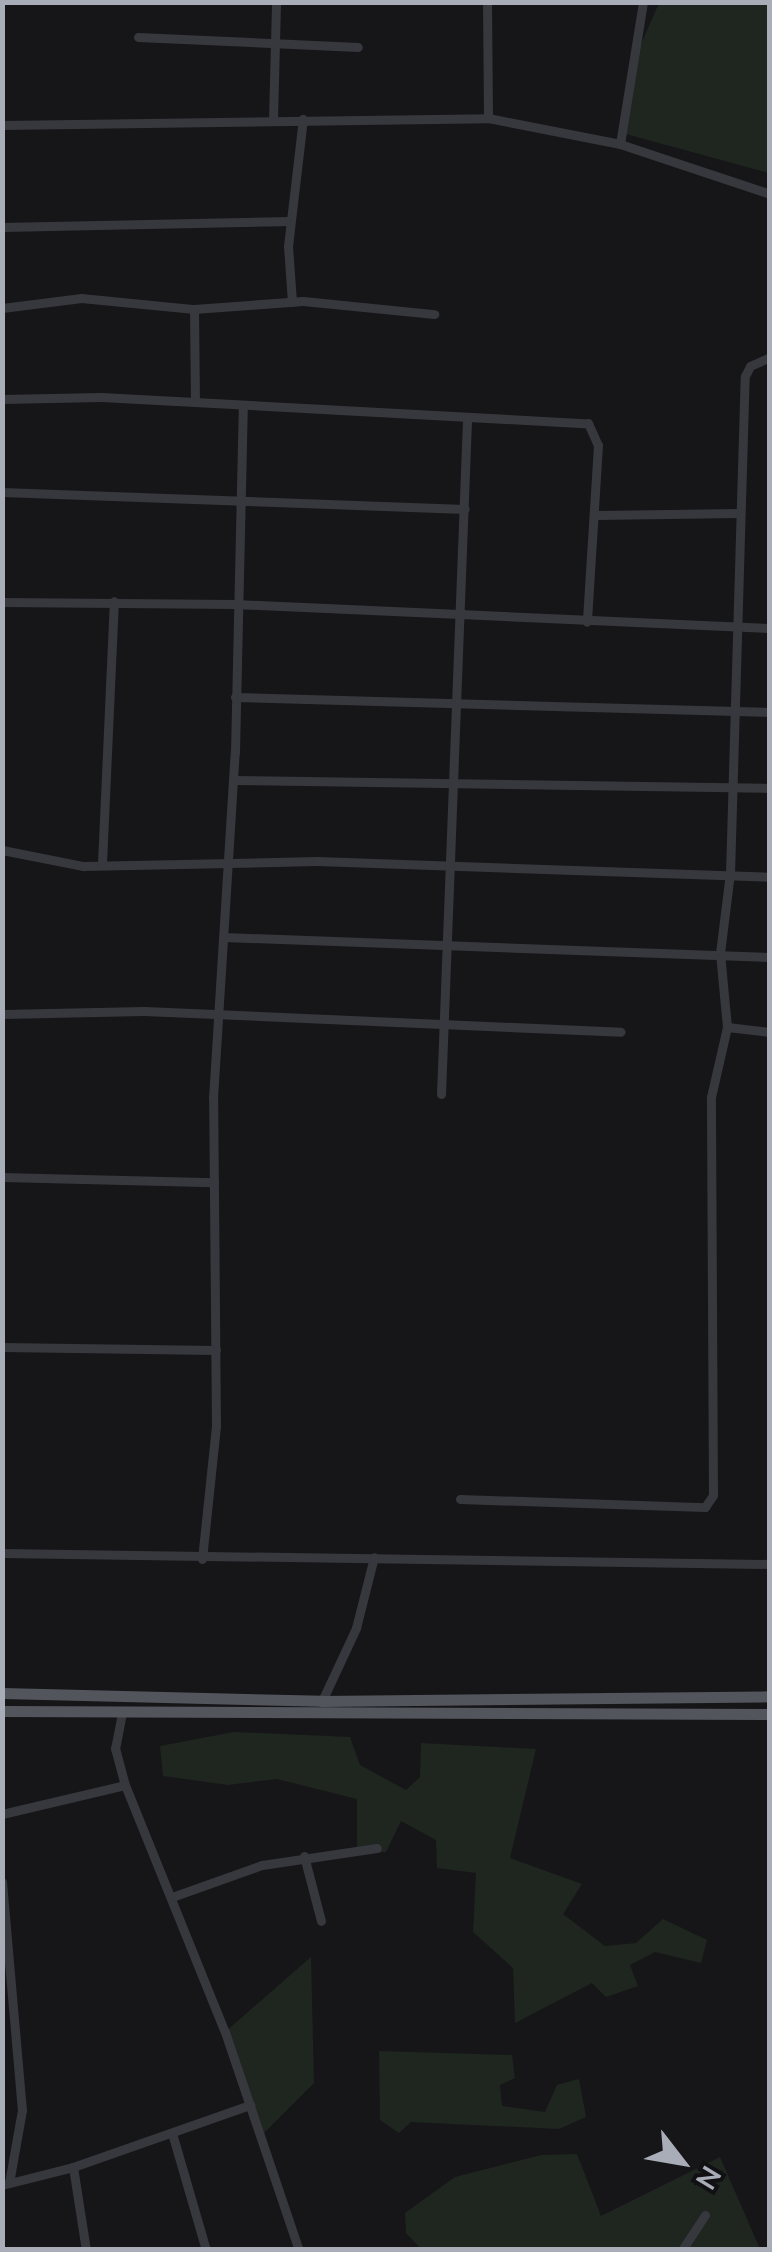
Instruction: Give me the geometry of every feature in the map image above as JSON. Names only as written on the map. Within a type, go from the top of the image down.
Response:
[{"type":"main road","points":[[2,1694],[322,1701],[770,1696]]},
{"type":"main road","points":[[2,1711],[770,1714]]},
{"type":"street","points":[[273,119],[276,2]]},
{"type":"street","points":[[487,2],[488,118]]},
{"type":"street","points":[[620,144],[643,2]]},
{"type":"street","points":[[138,38],[276,40],[358,47]]},
{"type":"street","points":[[2,125],[488,118],[620,144],[770,194]]},
{"type":"street","points":[[292,302],[290,222],[304,119]]},
{"type":"street","points":[[2,227],[290,222]]},
{"type":"street","points":[[2,308],[81,298],[194,309],[292,302],[434,314]]},
{"type":"street","points":[[194,309],[195,402]]},
{"type":"street","points":[[460,1500],[705,1506],[713,1496],[711,1097],[728,1028],[720,953],[730,873],[728,788],[745,376],[750,366],[770,356]]},
{"type":"street","points":[[2,399],[195,402],[243,408],[592,426],[596,515],[587,622]]},
{"type":"street","points":[[202,1559],[216,1426],[214,1182],[222,938],[233,780],[243,408]]},
{"type":"street","points":[[441,1094],[448,864],[463,618],[467,419]]},
{"type":"street","points":[[2,492],[239,504],[465,509]]},
{"type":"street","points":[[596,515],[740,513]]},
{"type":"street","points":[[102,862],[114,601]]},
{"type":"street","points":[[2,602],[235,604],[463,618],[735,623],[770,628]]},
{"type":"street","points":[[234,697],[770,712]]},
{"type":"street","points":[[233,780],[454,780],[770,788]]},
{"type":"street","points":[[2,850],[74,865],[227,860],[770,876]]},
{"type":"street","points":[[222,938],[770,957]]},
{"type":"street","points":[[2,1014],[219,1015],[622,1032]]},
{"type":"street","points":[[728,1028],[770,1032]]},
{"type":"street","points":[[2,1177],[214,1182]]},
{"type":"street","points":[[2,1347],[216,1350]]},
{"type":"street","points":[[2,1553],[202,1559],[374,1556],[770,1564]]},
{"type":"street","points":[[322,1701],[356,1628],[374,1556]]},
{"type":"street","points":[[122,1712],[115,1748],[124,1786],[172,1897],[299,2250]]},
{"type":"street","points":[[2,1814],[124,1786]]},
{"type":"street","points":[[172,1897],[226,1874],[304,1856],[377,1848]]},
{"type":"street","points":[[304,1856],[321,1921]]},
{"type":"street","points":[[2,1882],[22,2110],[6,2184],[72,2168],[250,2105]]},
{"type":"street","points":[[172,2134],[206,2250]]},
{"type":"street","points":[[72,2168],[86,2250]]},
{"type":"street","points":[[682,2250],[705,2215]]},
{"type":"shaded area","points":[[659,3],[769,3],[769,173],[626,134],[638,51]]},
{"type":"shaded area","points":[[234,1732],[350,1737],[360,1765],[406,1790],[420,1777],[421,1743],[536,1749],[510,1858],[582,1884],[563,1914],[605,1946],[636,1943],[663,1919],[707,1940],[701,1963],[655,1952],[630,1965],[638,1986],[606,1997],[592,1983],[515,2023],[513,1968],[473,1932],[476,1873],[437,1868],[436,1840],[401,1821],[386,1852],[357,1854],[357,1799],[277,1779],[228,1785],[163,1776],[160,1746]]},
{"type":"shaded area","points":[[311,1957],[314,2083],[261,2136],[225,2032]]},
{"type":"shaded area","points":[[379,2051],[512,2055],[515,2078],[500,2085],[502,2106],[545,2112],[557,2085],[579,2079],[586,2117],[559,2129],[411,2122],[399,2133],[380,2120]]},
{"type":"shaded area","points":[[577,2154],[601,2216],[720,2157],[760,2249],[421,2249],[406,2233],[405,2213],[455,2177],[541,2155]]}]
